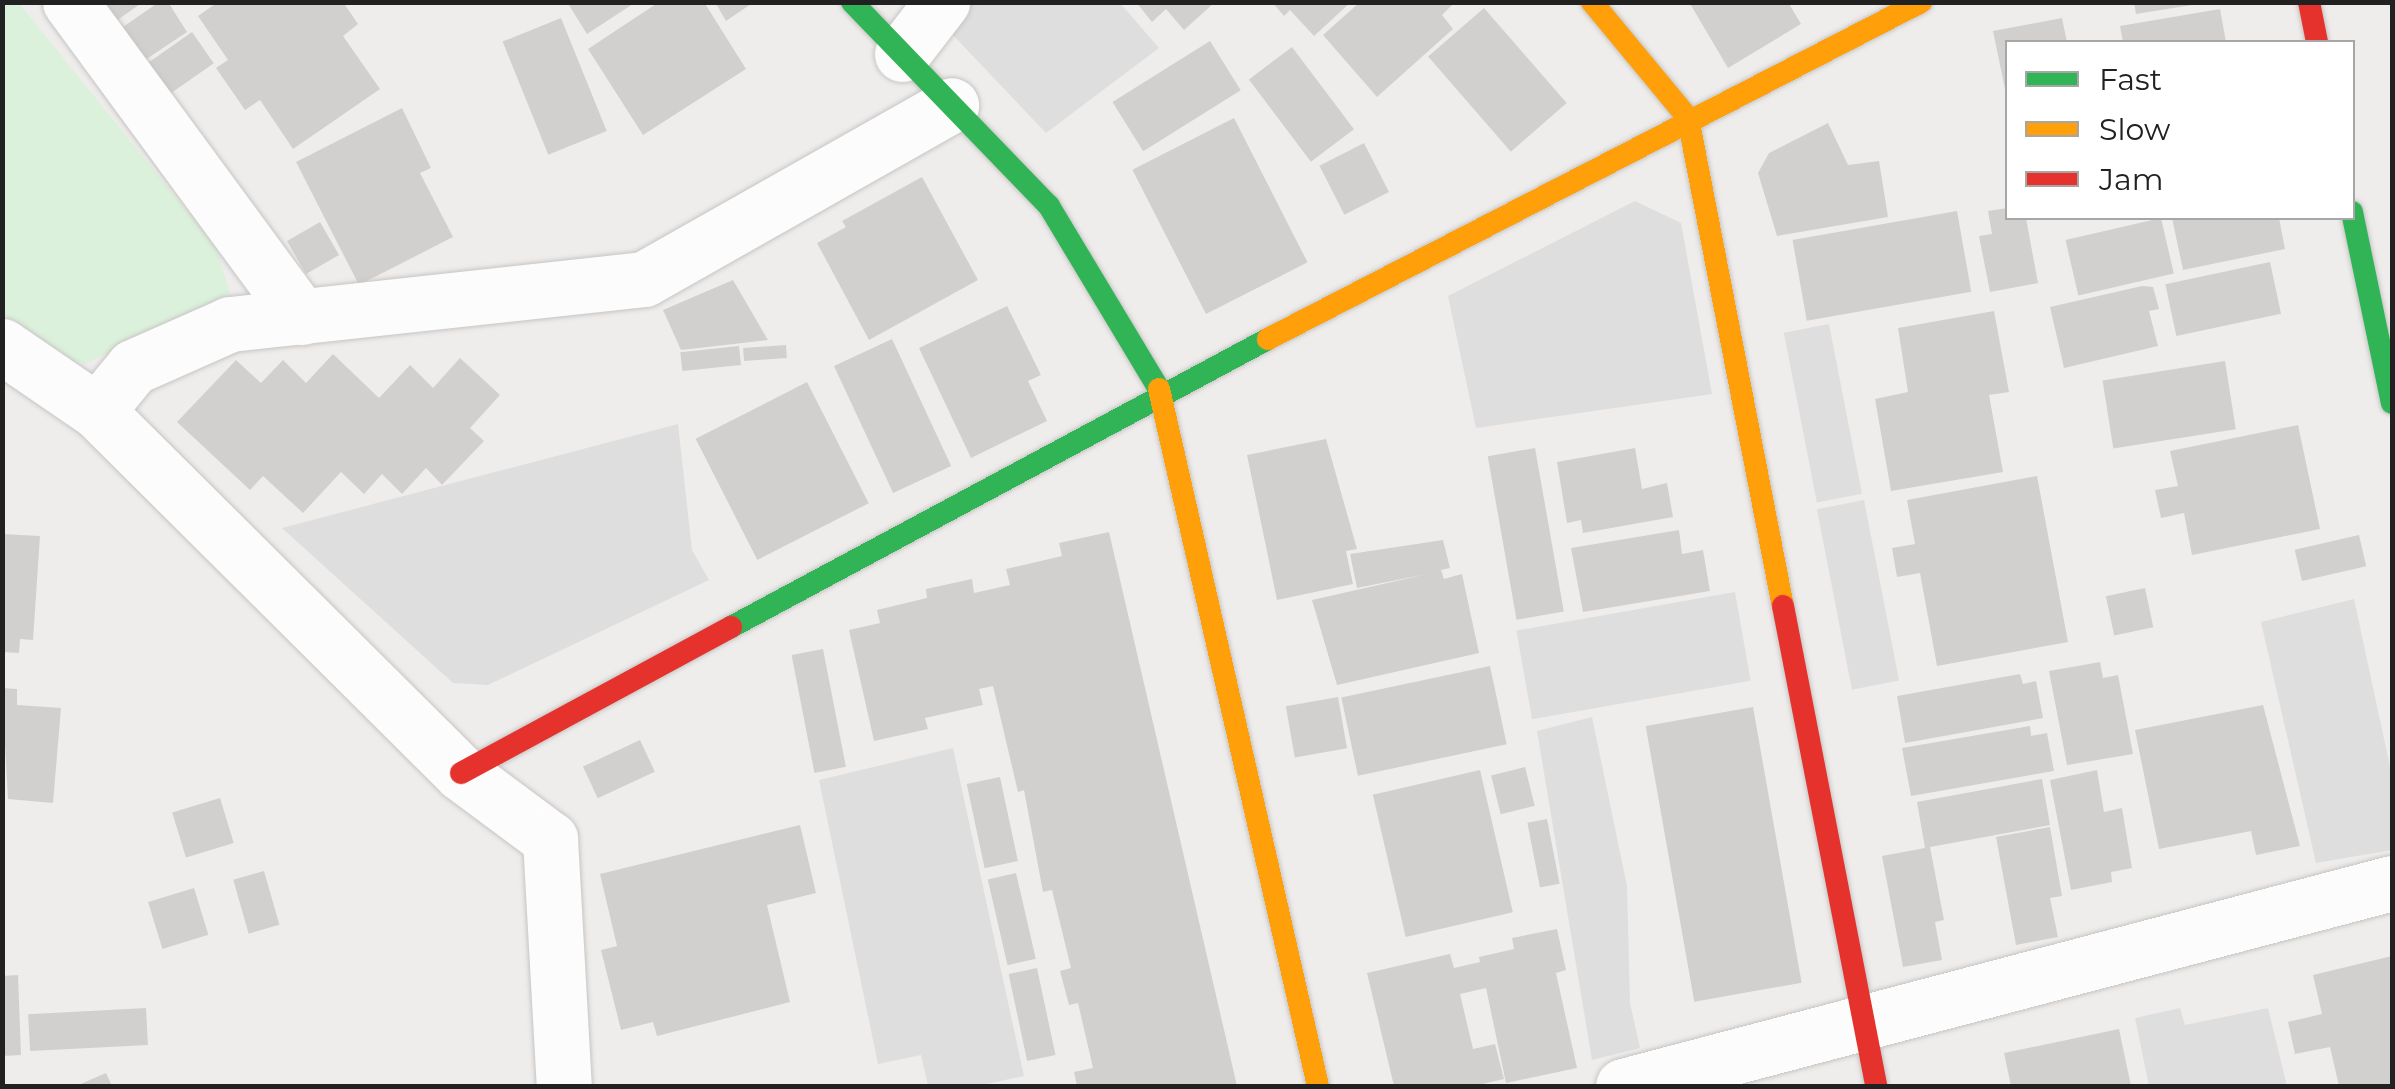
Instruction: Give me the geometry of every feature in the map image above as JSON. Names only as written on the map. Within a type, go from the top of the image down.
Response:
[{"type":"street","points":[[70,2],[301,317]]},
{"type":"street","points":[[852,2],[1049,206],[1162,394],[1318,1086]]},
{"type":"street","points":[[902,54],[942,2]]},
{"type":"street","points":[[1592,2],[1688,118],[1876,1086]]},
{"type":"street","points":[[461,773],[1162,394],[1688,118],[1921,2]]},
{"type":"street","points":[[2309,2],[2317,40]]},
{"type":"street","points":[[97,411],[133,367],[230,324],[644,280],[950,105]]},
{"type":"street","points":[[2354,220],[2392,403]]},
{"type":"street","points":[[2,346],[97,411],[461,773],[550,839],[564,1086]]},
{"type":"street","points":[[1623,1086],[2392,884]]},
{"type":"green space","points":[[3,3],[19,3],[216,247],[230,293],[85,364],[61,357],[3,317]]},
{"type":"shaded area","points":[[955,2],[1120,3],[1159,48],[1046,133],[950,32]]},
{"type":"shaded area","points":[[1635,201],[1681,223],[1712,394],[1476,428],[1448,296]]},
{"type":"shaded area","points":[[1829,324],[1862,494],[1817,503],[1784,333]]},
{"type":"shaded area","points":[[678,424],[692,550],[709,580],[488,685],[453,683],[282,528]]},
{"type":"shaded area","points":[[1864,500],[1899,681],[1852,690],[1817,509]]},
{"type":"shaded area","points":[[1735,592],[1751,681],[1532,719],[1516,631]]},
{"type":"shaded area","points":[[2354,599],[2392,776],[2392,850],[2316,863],[2261,622]]},
{"type":"shaded area","points":[[1592,717],[1627,886],[1630,1003],[1640,1048],[1592,1060],[1537,731]]},
{"type":"shaded area","points":[[953,748],[1024,1076],[978,1086],[928,1086],[921,1055],[878,1064],[819,780]]},
{"type":"shaded area","points":[[2180,1008],[2185,1025],[2268,1008],[2287,1086],[2149,1086],[2135,1018]]},
{"type":"building","points":[[104,2],[143,2],[116,21]]},
{"type":"building","points":[[159,2],[168,2],[187,32],[145,60],[123,27]]},
{"type":"building","points":[[218,2],[343,2],[358,24],[343,36],[380,89],[293,149],[260,100],[245,110],[216,68],[228,60],[198,16]]},
{"type":"building","points":[[567,2],[636,2],[587,34]]},
{"type":"building","points":[[659,2],[704,2],[746,69],[643,135],[588,49]]},
{"type":"building","points":[[715,2],[754,2],[726,21]]},
{"type":"building","points":[[1136,2],[1215,2],[1184,30],[1166,9],[1152,22]]},
{"type":"building","points":[[1272,2],[1351,2],[1314,36],[1290,10],[1284,16]]},
{"type":"building","points":[[1360,2],[1455,2],[1442,15],[1453,29],[1377,97],[1323,35]]},
{"type":"building","points":[[1689,2],[1788,2],[1801,24],[1728,68]]},
{"type":"building","points":[[2134,2],[2192,2],[2192,5],[2136,14]]},
{"type":"building","points":[[1484,8],[1567,103],[1511,152],[1428,57]]},
{"type":"building","points":[[2220,9],[2226,40],[2123,40],[2120,26]]},
{"type":"building","points":[[561,18],[607,131],[548,155],[503,42]]},
{"type":"building","points":[[2062,18],[2067,40],[2005,40],[2005,89],[1993,31]]},
{"type":"building","points":[[192,32],[214,63],[165,98],[143,66]]},
{"type":"building","points":[[1210,41],[1241,90],[1143,151],[1112,102]]},
{"type":"building","points":[[1292,47],[1354,129],[1311,162],[1249,79]]},
{"type":"building","points":[[402,108],[431,168],[420,173],[453,237],[359,285],[296,162]]},
{"type":"building","points":[[1234,118],[1308,262],[1206,314],[1132,170]]},
{"type":"building","points":[[1828,123],[1848,165],[1879,161],[1888,217],[1777,236],[1758,173],[1769,153]]},
{"type":"building","points":[[1364,143],[1389,192],[1344,215],[1319,166]]},
{"type":"building","points":[[922,177],[978,280],[869,340],[817,243],[846,227],[842,221]]},
{"type":"building","points":[[2005,208],[2005,220],[2026,220],[2038,283],[1990,292],[1979,236],[1992,234],[1988,211]]},
{"type":"building","points":[[1957,211],[1971,292],[1807,321],[1793,240]]},
{"type":"building","points":[[2161,220],[2174,274],[2078,296],[2066,240]]},
{"type":"building","points":[[2172,220],[2279,220],[2285,249],[2183,270]]},
{"type":"building","points":[[320,222],[339,255],[306,274],[287,241]]},
{"type":"building","points":[[2270,262],[2281,314],[2176,336],[2165,284]]},
{"type":"building","points":[[733,280],[768,340],[681,350],[663,310]]},
{"type":"building","points":[[2142,286],[2153,287],[2159,309],[2149,311],[2158,346],[2064,368],[2050,307]]},
{"type":"building","points":[[1007,306],[1041,375],[1028,381],[1047,421],[971,458],[919,348]]},
{"type":"building","points":[[1994,311],[2009,392],[1989,395],[2003,472],[1891,491],[1875,399],[1908,392],[1898,328]]},
{"type":"building","points":[[892,339],[951,466],[893,493],[834,366]]},
{"type":"building","points":[[786,345],[787,358],[744,361],[743,348]]},
{"type":"building","points":[[739,346],[741,365],[682,371],[680,352]]},
{"type":"building","points":[[333,354],[379,398],[410,365],[433,388],[460,358],[500,395],[470,428],[484,441],[442,485],[426,468],[402,494],[382,474],[364,494],[341,472],[303,513],[263,476],[250,490],[177,422],[236,360],[261,383],[283,360],[306,383]]},
{"type":"building","points":[[2225,361],[2236,429],[2113,449],[2103,380]]},
{"type":"building","points":[[807,382],[869,503],[757,560],[696,439]]},
{"type":"building","points":[[2298,425],[2320,529],[2192,555],[2184,513],[2161,518],[2155,490],[2178,486],[2170,451]]},
{"type":"building","points":[[1326,439],[1357,549],[1346,551],[1353,584],[1277,600],[1247,455]]},
{"type":"building","points":[[1535,448],[1564,611],[1517,620],[1488,456]]},
{"type":"building","points":[[1635,448],[1642,489],[1667,483],[1673,517],[1583,533],[1581,520],[1567,523],[1557,462]]},
{"type":"building","points":[[2037,476],[2068,642],[1937,666],[1920,573],[1897,577],[1892,548],[1915,544],[1907,500]]},
{"type":"building","points":[[1679,530],[1682,554],[1703,550],[1710,591],[1583,612],[1571,548]]},
{"type":"building","points":[[1109,532],[1237,1086],[1077,1086],[1074,1072],[1093,1068],[1078,1003],[1069,1005],[1060,971],[1071,968],[1052,890],[1043,892],[1024,790],[1018,792],[993,686],[979,689],[983,705],[925,718],[928,729],[874,741],[849,630],[880,623],[877,610],[927,598],[926,589],[972,579],[974,593],[1010,585],[1006,569],[1062,556],[1059,543]]},
{"type":"building","points":[[2,534],[40,536],[33,640],[20,639],[19,653],[2,652]]},
{"type":"building","points":[[2359,535],[2366,566],[2302,581],[2295,550]]},
{"type":"building","points":[[1443,540],[1450,568],[1441,570],[1444,579],[1462,574],[1479,653],[1337,685],[1312,600],[1427,574],[1357,588],[1350,554]]},
{"type":"building","points":[[2145,588],[2153,627],[2114,635],[2106,596]]},
{"type":"building","points":[[823,649],[846,767],[814,773],[792,655]]},
{"type":"building","points":[[2100,662],[2103,678],[2118,675],[2133,754],[2067,765],[2049,671]]},
{"type":"building","points":[[1490,666],[1507,744],[1358,776],[1341,698]]},
{"type":"building","points":[[2020,674],[2023,684],[2036,681],[2043,718],[1905,743],[1897,696]]},
{"type":"building","points":[[2,688],[17,689],[17,705],[61,708],[53,803],[8,799]]},
{"type":"building","points":[[1338,697],[1347,748],[1295,757],[1286,706]]},
{"type":"building","points":[[2263,705],[2300,846],[2256,855],[2251,831],[2159,849],[2135,730]]},
{"type":"building","points":[[1753,707],[1802,983],[1694,1002],[1646,726]]},
{"type":"building","points":[[2030,726],[2031,736],[2047,733],[2054,771],[1911,796],[1902,748]]},
{"type":"building","points":[[640,740],[655,772],[598,798],[583,767]]},
{"type":"building","points":[[1525,767],[1535,806],[1501,814],[1491,775]]},
{"type":"building","points":[[1480,770],[1513,912],[1406,937],[1373,795]]},
{"type":"building","points":[[2097,770],[2104,812],[2122,808],[2132,868],[2111,872],[2112,882],[2071,890],[2050,780]]},
{"type":"building","points":[[1000,777],[1018,861],[985,868],[967,784]]},
{"type":"building","points":[[2042,779],[2050,825],[1930,847],[1944,920],[1935,922],[1942,960],[1903,967],[1882,856],[1925,848],[1917,802]]},
{"type":"building","points":[[220,798],[234,843],[186,858],[172,813]]},
{"type":"building","points":[[1547,819],[1560,884],[1540,888],[1527,823]]},
{"type":"building","points":[[800,825],[816,893],[767,905],[790,1002],[657,1036],[653,1022],[621,1030],[601,950],[617,946],[600,874]]},
{"type":"building","points":[[2050,827],[2062,896],[2050,898],[2058,937],[2016,945],[1996,837]]},
{"type":"building","points":[[264,871],[279,925],[249,934],[233,880]]},
{"type":"building","points":[[1016,873],[1036,959],[1008,965],[988,880]]},
{"type":"building","points":[[194,888],[208,935],[162,949],[148,902]]},
{"type":"building","points":[[1557,929],[1566,970],[1556,973],[1577,1068],[1506,1083],[1486,988],[1460,994],[1473,1049],[1495,1044],[1504,1079],[1474,1086],[1394,1086],[1367,973],[1450,954],[1454,968],[1480,962],[1479,957],[1514,949],[1512,938]]},
{"type":"building","points":[[2392,956],[2392,1086],[2339,1086],[2330,1047],[2295,1054],[2288,1022],[2322,1014],[2313,975]]},
{"type":"building","points":[[1037,968],[1056,1055],[1027,1061],[1009,974]]},
{"type":"building","points":[[18,975],[21,1055],[2,1056],[2,976]]},
{"type":"building","points":[[146,1008],[148,1045],[30,1051],[28,1014]]},
{"type":"building","points":[[2119,1029],[2131,1086],[2011,1086],[2004,1053]]},
{"type":"building","points":[[106,1073],[112,1086],[76,1086]]},
{"type":"traffic: fast","points":[[852,2],[1049,206],[1159,389]]},
{"type":"traffic: fast","points":[[2354,220],[2392,403]]},
{"type":"traffic: fast","points":[[731,627],[1268,339]]},
{"type":"traffic: slow","points":[[1592,2],[1688,118],[1783,606]]},
{"type":"traffic: slow","points":[[1268,339],[1921,2]]},
{"type":"traffic: slow","points":[[1159,389],[1318,1086]]},
{"type":"traffic: jam","points":[[2309,2],[2317,40]]},
{"type":"traffic: jam","points":[[1783,606],[1876,1086]]},
{"type":"traffic: jam","points":[[461,773],[731,627]]}]
